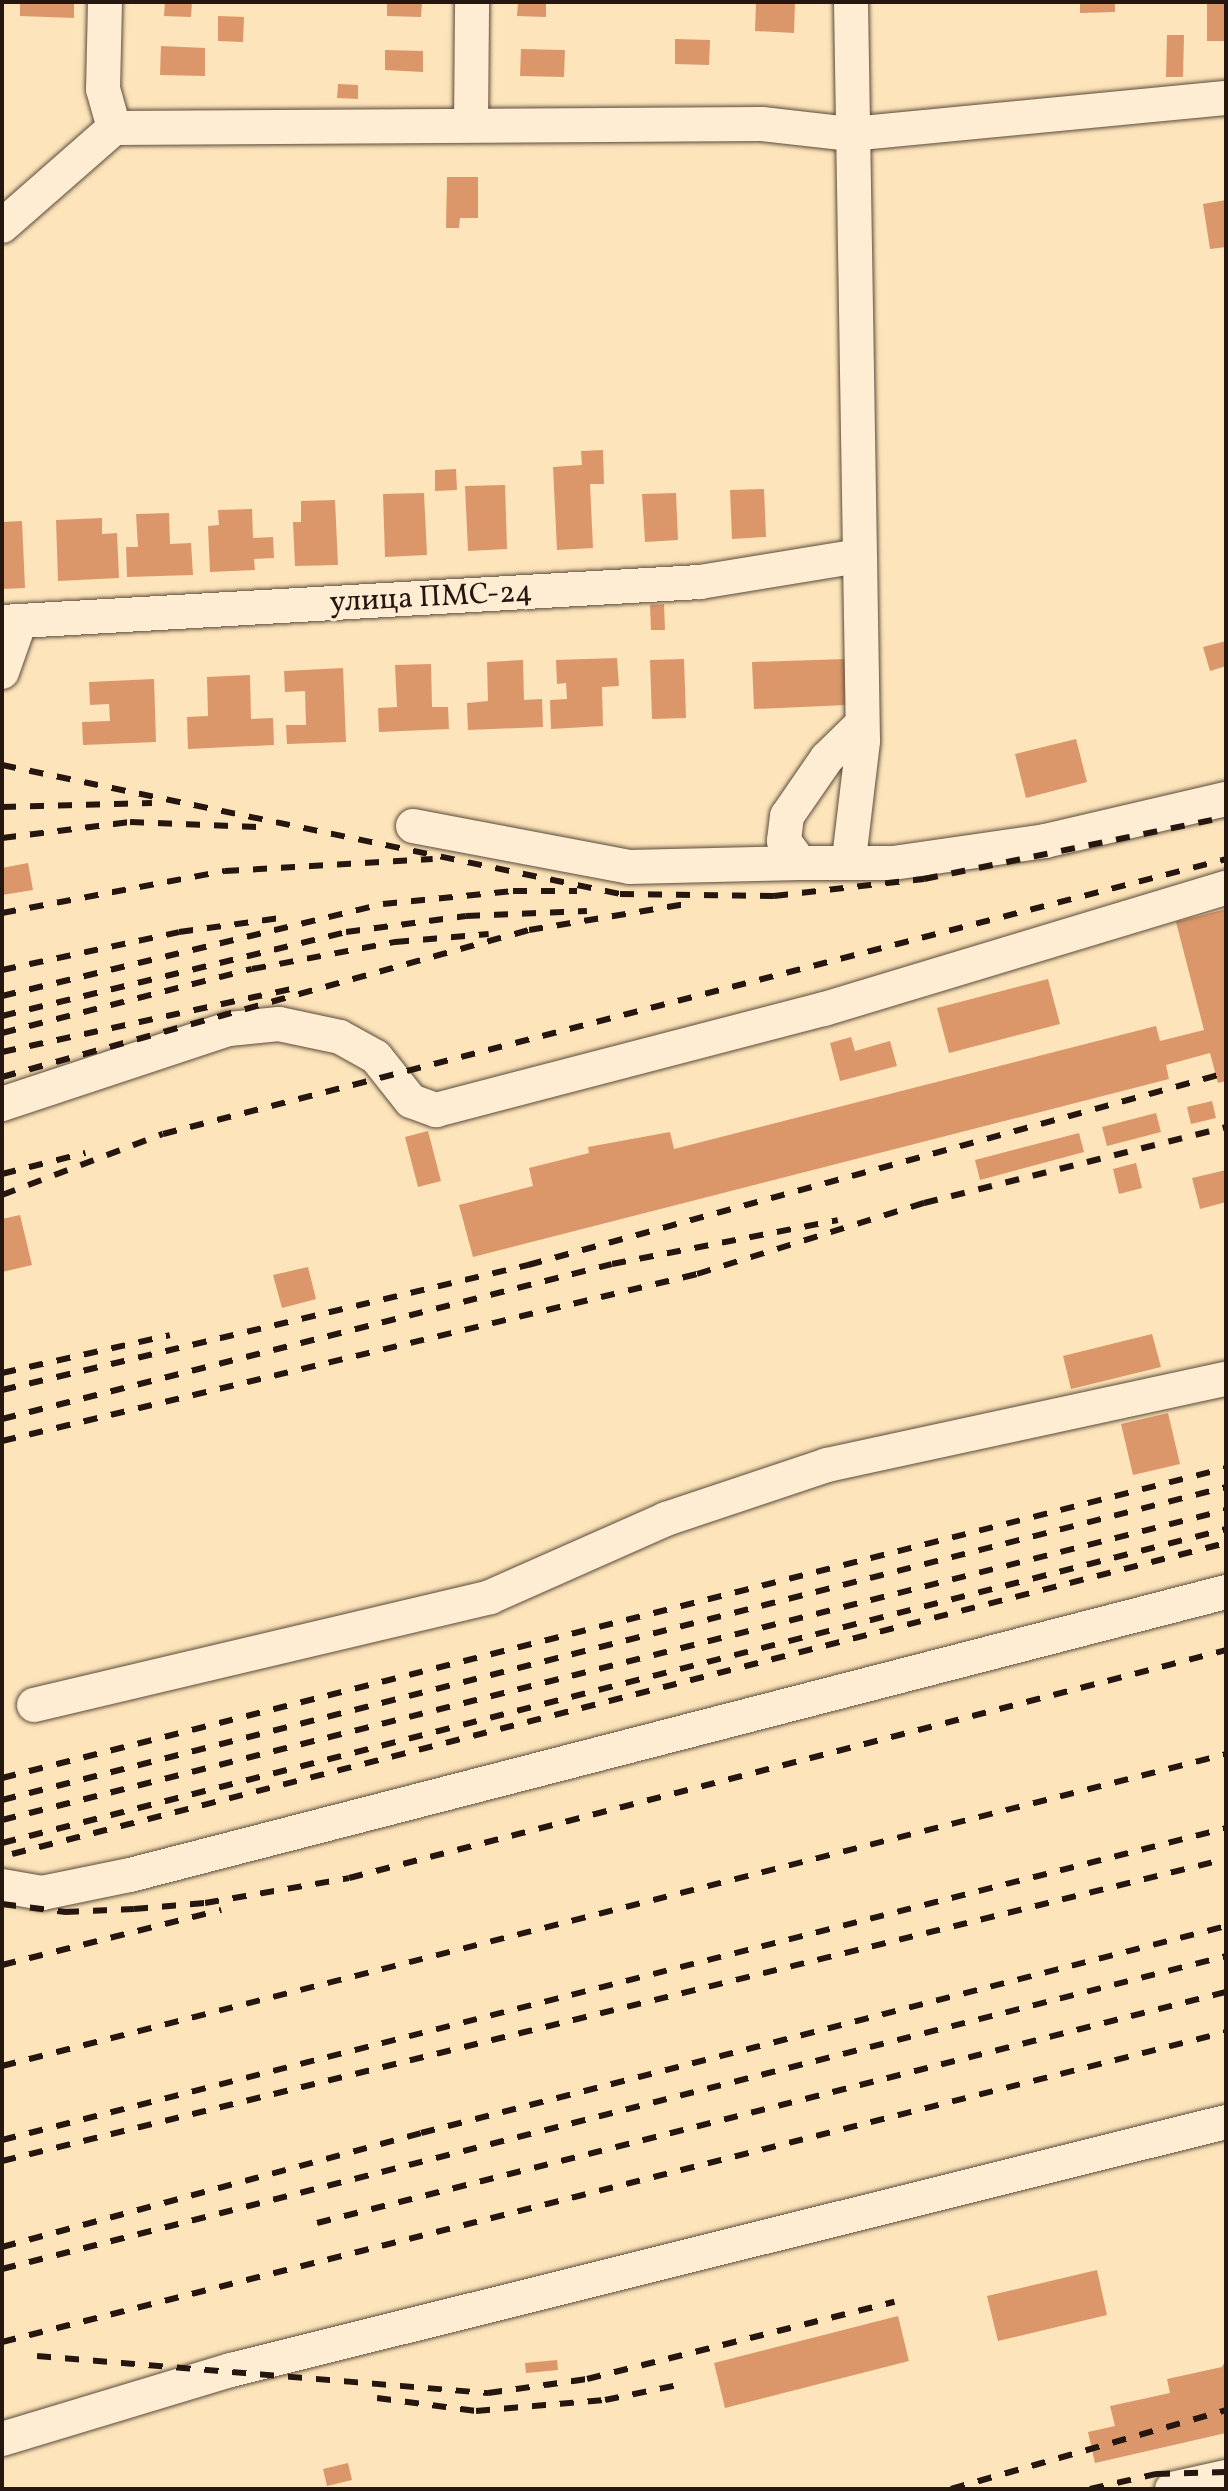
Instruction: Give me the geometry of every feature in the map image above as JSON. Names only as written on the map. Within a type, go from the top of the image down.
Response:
[{"type":"street","points":[[105,2],[103,89],[114,128]]},
{"type":"street","points":[[471,125],[472,2]]},
{"type":"street","points":[[849,859],[862,724],[851,2]]},
{"type":"street","points":[[2,226],[114,128],[762,124],[851,134],[1226,98]]},
{"type":"street","name":"улица ПМС-24","points":[[11,622],[700,582],[859,556]]},
{"type":"street","points":[[2,672],[11,622]]},
{"type":"street","points":[[800,863],[784,841],[787,816],[827,758],[862,724]]},
{"type":"street","points":[[413,826],[629,867],[849,859],[893,863],[1045,841],[1226,799]]},
{"type":"street","points":[[2,1104],[229,1029],[279,1024],[340,1037],[376,1057],[411,1101],[436,1110],[824,1009],[1226,888]]},
{"type":"street","points":[[34,1705],[490,1597],[666,1519],[827,1465],[1226,1379]]},
{"type":"street","points":[[2,1886],[42,1893],[130,1875],[1226,1592]]},
{"type":"street","points":[[2,2439],[231,2370],[1226,2122]]},
{"type":"street","points":[[1172,2489],[1226,2477]]},
{"type":"building","points":[[20,2],[74,2],[74,18],[20,16]]},
{"type":"building","points":[[165,2],[192,2],[191,17],[164,16]]},
{"type":"building","points":[[387,2],[422,2],[421,17],[387,16]]},
{"type":"building","points":[[518,2],[546,2],[546,17],[517,16]]},
{"type":"building","points":[[756,2],[795,2],[794,33],[755,31]]},
{"type":"building","points":[[1080,2],[1115,2],[1115,12],[1080,13]]},
{"type":"building","points":[[1207,2],[1226,2],[1226,41],[1207,41]]},
{"type":"building","points":[[218,16],[244,17],[243,42],[218,41]]},
{"type":"building","points":[[1167,35],[1184,35],[1183,77],[1166,77]]},
{"type":"building","points":[[675,39],[710,40],[709,65],[675,64]]},
{"type":"building","points":[[161,46],[205,48],[205,76],[160,75]]},
{"type":"building","points":[[521,49],[565,50],[564,77],[520,76]]},
{"type":"building","points":[[385,50],[423,51],[423,72],[385,70]]},
{"type":"building","points":[[338,84],[358,85],[358,99],[337,98]]},
{"type":"building","points":[[447,177],[478,177],[478,218],[460,218],[459,228],[446,228]]},
{"type":"building","points":[[1226,200],[1226,247],[1210,249],[1203,204]]},
{"type":"building","points":[[603,450],[604,484],[590,484],[593,548],[557,550],[553,467],[582,465],[581,451]]},
{"type":"building","points":[[456,469],[457,490],[435,491],[435,470]]},
{"type":"building","points":[[505,485],[507,549],[468,551],[465,486]]},
{"type":"building","points":[[764,489],[766,537],[732,539],[730,490]]},
{"type":"building","points":[[424,493],[427,555],[385,557],[383,494]]},
{"type":"building","points":[[676,493],[678,540],[645,542],[642,494]]},
{"type":"building","points":[[335,500],[338,565],[295,566],[293,522],[301,522],[301,501]]},
{"type":"building","points":[[252,509],[253,538],[273,537],[274,558],[254,559],[255,570],[210,572],[208,526],[219,525],[218,510]]},
{"type":"building","points":[[169,513],[170,544],[191,543],[193,575],[127,577],[126,547],[138,547],[136,514]]},
{"type":"building","points":[[102,518],[102,534],[117,533],[119,578],[58,581],[56,520]]},
{"type":"building","points":[[22,521],[25,588],[2,589],[2,522]]},
{"type":"building","points":[[664,604],[665,630],[651,630],[650,605]]},
{"type":"building","points":[[1226,641],[1226,666],[1210,671],[1203,647]]},
{"type":"building","points":[[617,658],[619,686],[602,687],[603,726],[551,729],[550,700],[567,699],[566,683],[557,684],[556,660]]},
{"type":"building","points":[[684,659],[686,718],[652,719],[650,660]]},
{"type":"building","points":[[846,659],[848,705],[754,709],[752,662]]},
{"type":"building","points":[[523,660],[524,700],[542,699],[543,727],[468,730],[467,703],[488,701],[487,662]]},
{"type":"building","points":[[431,664],[432,707],[448,707],[449,729],[379,732],[378,708],[397,707],[395,665]]},
{"type":"building","points":[[343,668],[346,742],[287,744],[286,725],[306,725],[305,691],[285,692],[284,671]]},
{"type":"building","points":[[250,675],[251,719],[273,718],[274,745],[188,749],[187,717],[208,716],[207,677]]},
{"type":"building","points":[[154,679],[156,742],[83,745],[82,722],[110,721],[109,704],[90,705],[89,682]]},
{"type":"building","points":[[1076,739],[1087,782],[1026,798],[1015,754]]},
{"type":"building","points":[[28,863],[33,890],[2,895],[2,868]]},
{"type":"building","points":[[1226,909],[1226,1081],[1218,1083],[1210,1053],[1166,1065],[1169,1079],[473,1257],[459,1205],[533,1186],[529,1168],[589,1153],[588,1147],[670,1132],[674,1149],[1156,1026],[1160,1041],[1204,1030],[1176,922]]},
{"type":"building","points":[[1048,979],[1060,1024],[949,1053],[937,1008]]},
{"type":"building","points":[[851,1037],[855,1051],[890,1041],[897,1066],[840,1081],[830,1043]]},
{"type":"building","points":[[1212,1101],[1216,1118],[1191,1124],[1187,1107]]},
{"type":"building","points":[[1156,1113],[1161,1132],[1107,1146],[1102,1127]]},
{"type":"building","points":[[428,1131],[441,1181],[418,1187],[405,1137]]},
{"type":"building","points":[[1079,1133],[1084,1152],[980,1180],[975,1160]]},
{"type":"building","points":[[1136,1163],[1142,1188],[1119,1194],[1113,1169]]},
{"type":"building","points":[[1226,1170],[1226,1202],[1200,1209],[1192,1178]]},
{"type":"building","points":[[20,1215],[32,1265],[2,1272],[2,1219]]},
{"type":"building","points":[[308,1267],[316,1299],[282,1308],[273,1275]]},
{"type":"building","points":[[1152,1334],[1161,1367],[1071,1389],[1063,1356]]},
{"type":"building","points":[[1168,1413],[1180,1464],[1133,1475],[1121,1424]]},
{"type":"building","points":[[1097,2270],[1107,2315],[998,2341],[987,2296]]},
{"type":"building","points":[[898,2316],[909,2361],[725,2408],[714,2363]]},
{"type":"building","points":[[557,2360],[558,2370],[526,2373],[525,2363]]},
{"type":"building","points":[[1226,2360],[1226,2433],[1095,2463],[1088,2432],[1115,2426],[1110,2406],[1170,2393],[1167,2379],[1222,2367]]},
{"type":"building","points":[[348,2463],[352,2480],[327,2486],[323,2469]]},
{"type":"railway","points":[[2,765],[620,894],[774,896],[924,879],[1226,817]]},
{"type":"railway","points":[[2,807],[152,803]]},
{"type":"railway","points":[[2,838],[130,822],[261,827]]},
{"type":"railway","points":[[2,913],[225,871],[433,859]]},
{"type":"railway","points":[[2,1195],[163,1134],[1226,859]]},
{"type":"railway","points":[[2,996],[383,904],[513,891],[577,891]]},
{"type":"railway","points":[[2,1077],[529,930],[686,904]]},
{"type":"railway","points":[[2,1016],[346,932],[466,916],[587,911]]},
{"type":"railway","points":[[2,970],[179,932],[280,918]]},
{"type":"railway","points":[[2,1033],[252,969],[395,942],[489,934]]},
{"type":"railway","points":[[2,1052],[295,988]]},
{"type":"railway","points":[[2,1390],[528,1265],[1226,1073]]},
{"type":"railway","points":[[2,1441],[697,1274],[924,1203],[1226,1127]]},
{"type":"railway","points":[[2,1174],[85,1153]]},
{"type":"railway","points":[[2,1419],[612,1264],[838,1220]]},
{"type":"railway","points":[[2,1373],[170,1335]]},
{"type":"railway","points":[[2,1778],[1226,1468]]},
{"type":"railway","points":[[2,1800],[1226,1487]]},
{"type":"railway","points":[[2,1820],[1226,1510]]},
{"type":"railway","points":[[2,1843],[1226,1529]]},
{"type":"railway","points":[[12,1854],[1226,1543]]},
{"type":"railway","points":[[2,1904],[65,1912],[134,1909],[205,1903],[349,1878],[1226,1650]]},
{"type":"railway","points":[[2,2066],[1226,1754]]},
{"type":"railway","points":[[2,2140],[1226,1828]]},
{"type":"railway","points":[[2,2161],[1226,1859]]},
{"type":"railway","points":[[2,1965],[221,1910]]},
{"type":"railway","points":[[2,2247],[421,2133],[1226,1926]]},
{"type":"railway","points":[[2,2269],[1226,1956]]},
{"type":"railway","points":[[317,2223],[1226,1992]]},
{"type":"railway","points":[[2,2342],[1226,2032]]},
{"type":"railway","points":[[37,2356],[488,2393],[587,2379],[894,2302]]},
{"type":"railway","points":[[377,2398],[476,2411],[605,2400],[683,2384]]},
{"type":"railway","points":[[951,2489],[1226,2410]]},
{"type":"railway","points":[[1090,2489],[1156,2474],[1226,2472]]}]
